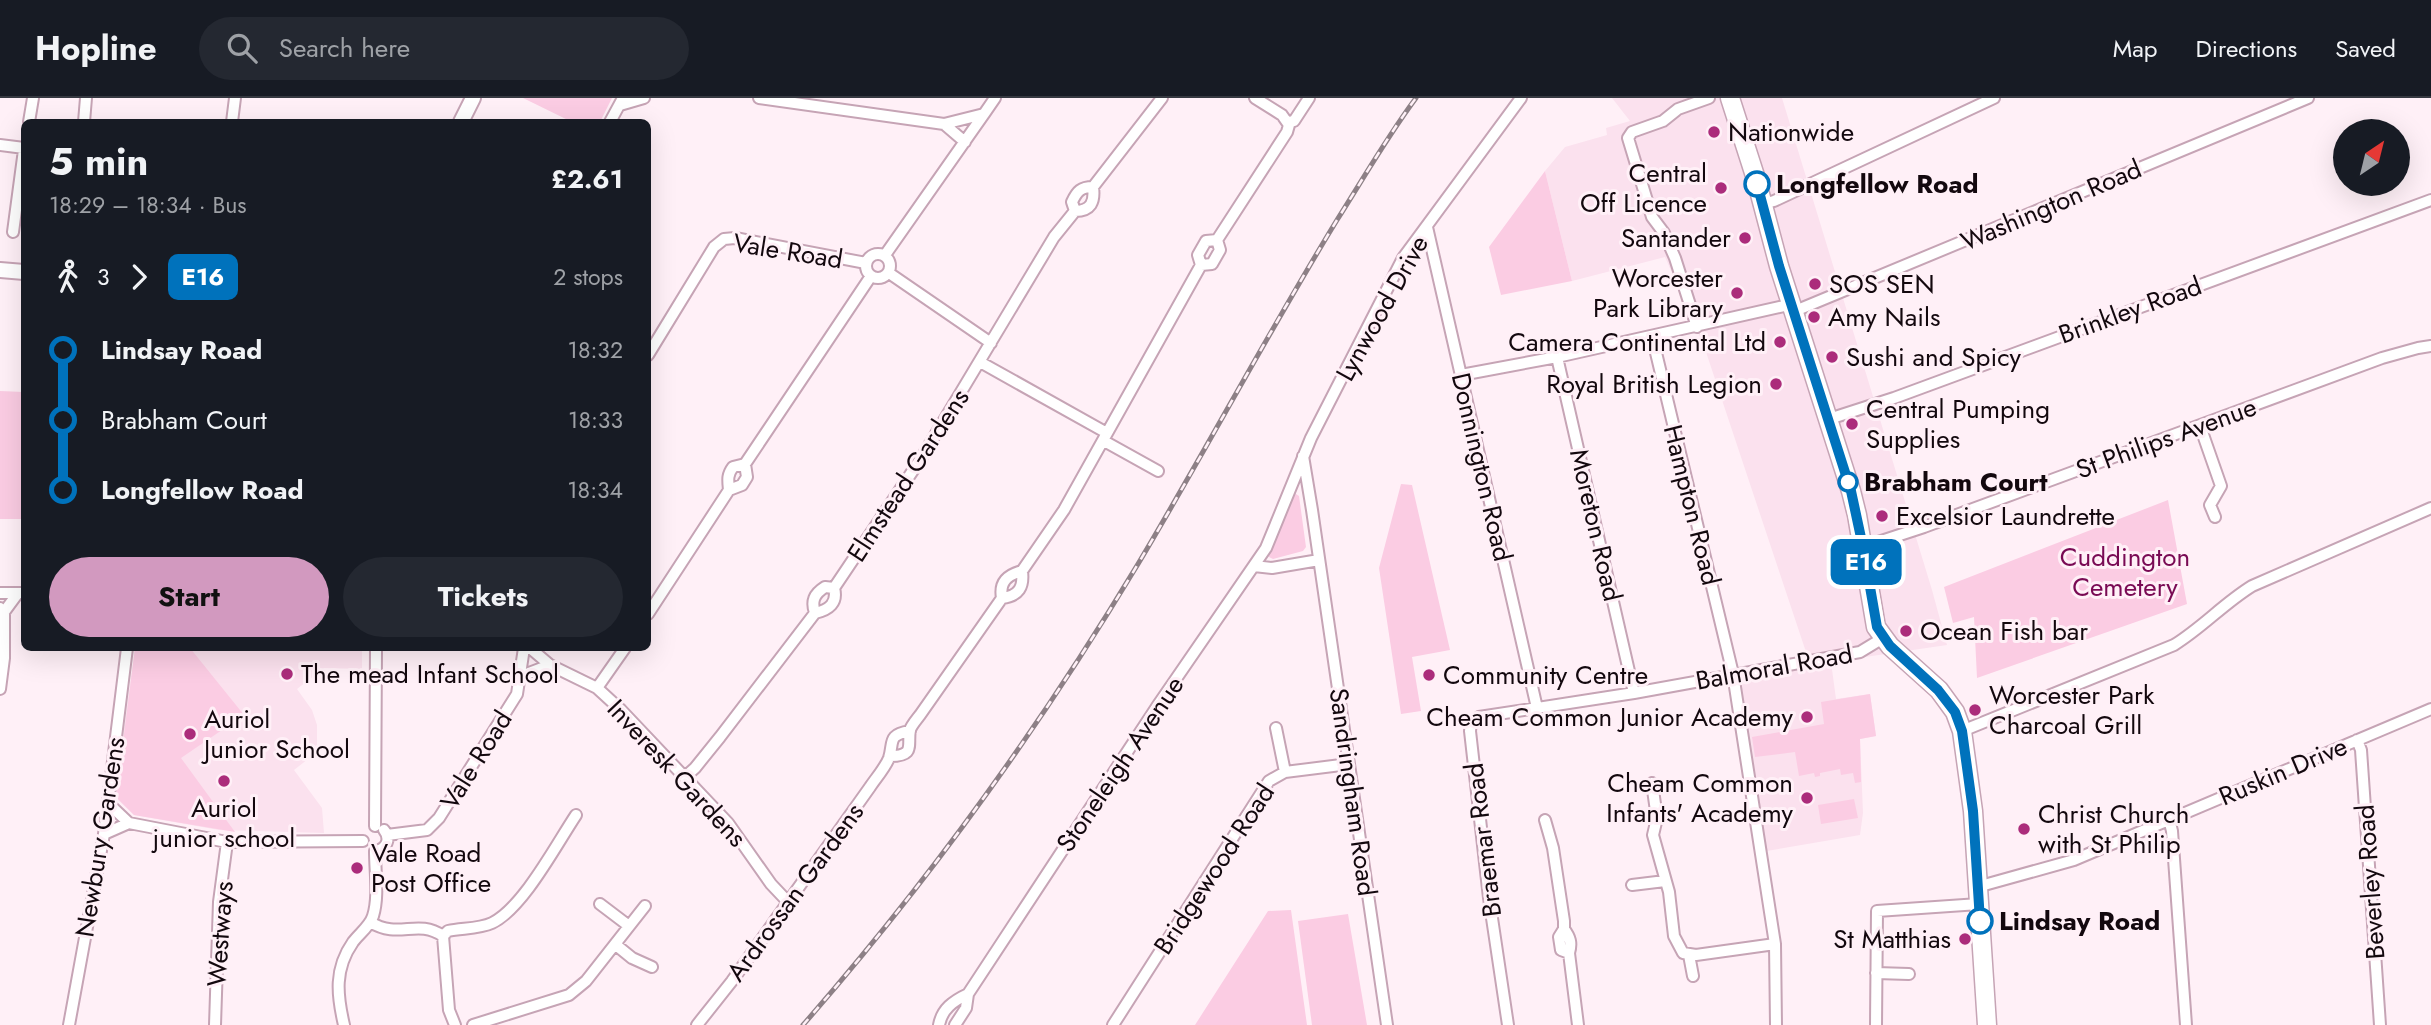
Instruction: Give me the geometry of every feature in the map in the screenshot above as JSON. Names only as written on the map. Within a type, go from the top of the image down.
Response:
[{"type":"main road","points":[[1730,98],[1776,255],[1851,491],[1874,618],[1883,638],[1938,690],[1955,712],[1962,731],[1973,811],[1987,1025]]},
{"type":"street","points":[[30,119],[33,98]]},
{"type":"street","points":[[83,119],[86,98]]},
{"type":"street","points":[[232,119],[235,98]]},
{"type":"street","points":[[462,119],[473,98]]},
{"type":"street","points":[[612,119],[621,102],[644,98]]},
{"type":"street","points":[[759,98],[944,124],[984,114]]},
{"type":"street","points":[[885,255],[995,98]]},
{"type":"street","points":[[1093,187],[1083,187],[1076,192],[1072,202],[1075,211],[1083,211],[1092,205],[1095,197],[1093,187],[1162,98]]},
{"type":"street","points":[[1255,98],[1289,122]]},
{"type":"street","points":[[1289,122],[1294,121],[1309,98]]},
{"type":"street","name":"Lynwood Drive","points":[[1272,535],[1303,456],[1403,258],[1521,98]]},
{"type":"street","points":[[1697,327],[1675,258],[1664,233],[1652,217],[1628,141],[1632,132],[1663,121],[1678,109],[1709,98]]},
{"type":"street","points":[[1762,204],[1994,98]]},
{"type":"street","name":"Washington Road","points":[[1461,375],[1794,307],[2308,98]]},
{"type":"street","points":[[1217,240],[1206,241],[1201,247],[1198,256],[1201,265],[1212,264],[1217,258],[1220,250],[1217,240],[1287,132],[1289,122]]},
{"type":"street","points":[[944,124],[965,142]]},
{"type":"street","points":[[0,145],[21,148]]},
{"type":"street","points":[[13,232],[21,172]]},
{"type":"street","name":"Brinkley Road","points":[[1829,419],[1894,398],[2431,200]]},
{"type":"street","name":"Elmstead Gardens","points":[[685,777],[720,737],[815,613],[812,604],[814,598],[825,587],[834,588],[922,457],[1054,237],[1075,211]]},
{"type":"street","name":"Donnington Road","points":[[1427,227],[1537,708]]},
{"type":"street","name":"Vale Road","points":[[651,350],[714,247],[724,239],[735,238],[866,263]]},
{"type":"street","points":[[871,276],[866,263],[872,256],[885,255]]},
{"type":"street","points":[[885,255],[891,266],[889,273]]},
{"type":"street","name":"Ardrossan Gardens","points":[[1002,598],[1013,597],[1019,591],[1023,582],[1022,571],[1064,510],[1201,265]]},
{"type":"street","points":[[0,270],[21,272]]},
{"type":"street","points":[[889,273],[991,343]]},
{"type":"street","points":[[871,276],[877,278],[889,273]]},
{"type":"street","points":[[729,490],[729,472],[733,467],[745,464],[871,276]]},
{"type":"street","name":"Hampton Road","points":[[1652,336],[1733,674],[1776,944],[1776,1025]]},
{"type":"street","name":"St Philips Avenue","points":[[1863,547],[2382,358],[2431,346]]},
{"type":"street","name":"Moreton Road","points":[[1557,357],[1634,692]]},
{"type":"street","points":[[980,362],[1158,471]]},
{"type":"street","points":[[2200,426],[2221,486],[2210,505],[2215,517]]},
{"type":"street","name":"Sandringham Road","points":[[1303,456],[1387,1025]]},
{"type":"street","points":[[651,609],[729,490],[742,485],[747,477],[745,464]]},
{"type":"street","points":[[1962,731],[2174,645],[2192,634],[2228,600],[2252,586],[2431,508]]},
{"type":"street","name":"Stoneleigh Avenue","points":[[956,1025],[966,1008],[968,994],[1158,705],[1254,566],[1272,535]]},
{"type":"street","points":[[1254,566],[1272,568],[1319,559]]},
{"type":"street","name":"Ardrossan Gardens","points":[[697,1025],[788,902],[890,756],[890,743],[895,736],[910,731],[1002,598],[1004,580],[1010,574],[1022,571]]},
{"type":"street","points":[[0,593],[21,593]]},
{"type":"street","points":[[0,689],[4,658],[2,610],[21,593]]},
{"type":"street","name":"Balmoral Road","points":[[1537,708],[1860,652],[1883,638]]},
{"type":"street","name":"Newbury Gardens","points":[[69,1025],[104,834],[127,651]]},
{"type":"street","points":[[375,826],[376,651]]},
{"type":"street","name":"Vale Road","points":[[387,835],[427,830],[439,818],[517,694],[524,651]]},
{"type":"street","name":"Inveresk Gardens","points":[[534,651],[550,665],[597,688],[728,823],[771,884],[788,902]]},
{"type":"street","points":[[597,688],[623,651]]},
{"type":"street","points":[[521,678],[550,665]]},
{"type":"street","name":"Braemar Road","points":[[1508,1025],[1485,872],[1470,731],[1471,723],[1479,717],[1537,708]]},
{"type":"street","name":"Ruskin Drive","points":[[1876,973],[1877,912],[1978,896],[2058,866],[2431,709]]},
{"type":"street","points":[[1276,728],[1275,752],[1285,772]]},
{"type":"street","name":"Ardrossan Gardens","points":[[890,756],[900,756],[906,752],[911,745],[910,731]]},
{"type":"street","name":"Beverley Road","points":[[2357,740],[2361,750],[2380,1025]]},
{"type":"street","name":"Bridgewood Road","points":[[1113,1025],[1269,781],[1285,772],[1349,764]]},
{"type":"street","points":[[1653,783],[1657,818],[1648,836],[1669,892],[1674,936],[1680,949],[1689,955],[1776,944]]},
{"type":"street","points":[[108,804],[129,823],[227,842],[363,842],[375,851],[385,846],[387,835],[383,829],[375,826]]},
{"type":"street","points":[[455,1025],[449,1010],[443,936],[448,931],[492,923],[508,911],[531,883],[576,815]]},
{"type":"street","points":[[1545,820],[1553,848],[1564,929],[1570,936],[1569,953],[1578,1025]]},
{"type":"street","points":[[2169,820],[2173,842],[2186,1025]]},
{"type":"street","points":[[104,834],[129,823]]},
{"type":"street","points":[[363,842],[365,832],[375,826]]},
{"type":"street","name":"Westways","points":[[215,1025],[219,902],[227,842]]},
{"type":"street","points":[[344,1025],[338,1000],[340,968],[354,942],[370,922],[375,904],[375,851]]},
{"type":"street","points":[[1632,885],[1665,881]]},
{"type":"street","points":[[600,904],[629,926]]},
{"type":"street","points":[[473,1025],[569,995],[586,981],[645,906]]},
{"type":"street","points":[[370,922],[390,931],[428,927],[443,936]]},
{"type":"street","points":[[615,945],[632,958],[652,967]]},
{"type":"street","points":[[1689,955],[1693,976]]},
{"type":"street","points":[[1876,1025],[1876,973],[1909,974]]},
{"type":"street","name":"Stoneleigh Avenue","points":[[939,1025],[945,1009],[954,1000],[968,994]]},
{"type":"shaded area","points":[[1612,98],[1782,98],[1947,645],[1831,662],[1836,699],[1870,694],[1876,736],[1860,739],[1863,813],[1860,835],[1761,852],[1735,678],[1810,664],[1704,346],[1665,257],[1572,281],[1545,171],[1565,147],[1607,135],[1606,128],[1630,121]]},
{"type":"shaded area","name":"Auriol Junior School","points":[[135,651],[362,651],[362,669],[324,668],[297,689],[312,710],[317,725],[317,752],[294,770],[322,808],[324,833],[219,830],[134,815],[115,794]]},
{"type":"green space","points":[[523,98],[612,98],[602,119],[566,119]]},
{"type":"green space","points":[[1545,171],[1572,281],[1501,295],[1489,247]]},
{"type":"green space","points":[[0,391],[21,392],[21,519],[0,519]]},
{"type":"green space","points":[[1401,484],[1412,485],[1450,650],[1412,657],[1421,711],[1401,714],[1379,568]]},
{"type":"green space","points":[[1292,496],[1299,496],[1306,547],[1303,551],[1273,559],[1268,552]]},
{"type":"green space","name":"Cuddington Cemetery","points":[[2168,500],[2187,604],[1977,678],[1974,617],[1953,623],[1944,587]]},
{"type":"green space","points":[[135,651],[192,651],[244,715],[181,758],[235,832],[134,815],[116,797]]},
{"type":"green space","points":[[1870,694],[1876,736],[1860,739],[1861,782],[1855,783],[1853,773],[1841,775],[1840,769],[1820,773],[1820,776],[1815,777],[1814,773],[1799,776],[1795,752],[1755,757],[1752,737],[1824,724],[1821,702]]},
{"type":"green space","points":[[1854,799],[1858,818],[1821,824],[1818,805]]},
{"type":"green space","points":[[1291,910],[1307,1025],[1195,1025],[1268,911]]},
{"type":"green space","points":[[1348,914],[1367,1025],[1312,1025],[1298,921]]},
{"type":"railway","points":[[803,1025],[938,859],[1062,685],[1138,564],[1337,220],[1416,98]]},
{"type":"bus line","name":"E16","points":[[1757,184],[1779,266],[1851,491],[1877,627],[1890,646],[1938,690],[1955,712],[1962,731],[1968,759],[1973,811],[1980,921]]},
{"type":"place","name":"Nationwide","points":[[1714,132]]},
{"type":"place","name":"Longfellow Road","points":[[1757,184]]},
{"type":"place","name":"Central Off Licence","points":[[1721,188]]},
{"type":"place","name":"Santander","points":[[1745,238]]},
{"type":"place","name":"SOS SEN","points":[[1815,284]]},
{"type":"place","name":"Worcester Park Library","points":[[1737,293]]},
{"type":"place","name":"Amy Nails","points":[[1814,317]]},
{"type":"place","name":"Camera Continental Ltd","points":[[1780,342]]},
{"type":"place","name":"Sushi and Spicy","points":[[1832,357]]},
{"type":"place","name":"Royal British Legion","points":[[1776,384]]},
{"type":"place","name":"Central Pumping Supplies","points":[[1852,424]]},
{"type":"place","name":"Brabham Court","points":[[1848,482]]},
{"type":"place","name":"Excelsior Laundrette","points":[[1882,516]]},
{"type":"place","name":"Ocean Fish bar","points":[[1906,631]]},
{"type":"place","name":"The mead Infant School","points":[[287,674]]},
{"type":"place","name":"Community Centre","points":[[1429,675]]},
{"type":"place","name":"Worcester Park Charcoal Grill","points":[[1975,710]]},
{"type":"place","name":"Cheam Common Junior Academy","points":[[1807,717]]},
{"type":"place","name":"Auriol Junior School","points":[[190,734]]},
{"type":"place","name":"Auriol junior school","points":[[224,781]]},
{"type":"place","name":"Cheam Common Infants' Academy","points":[[1807,798]]},
{"type":"place","name":"Christ Church with St Philip","points":[[2024,829]]},
{"type":"place","name":"Vale Road Post Office","points":[[357,868]]},
{"type":"place","name":"Lindsay Road","points":[[1980,921]]},
{"type":"place","name":"St Matthias","points":[[1965,939]]}]
